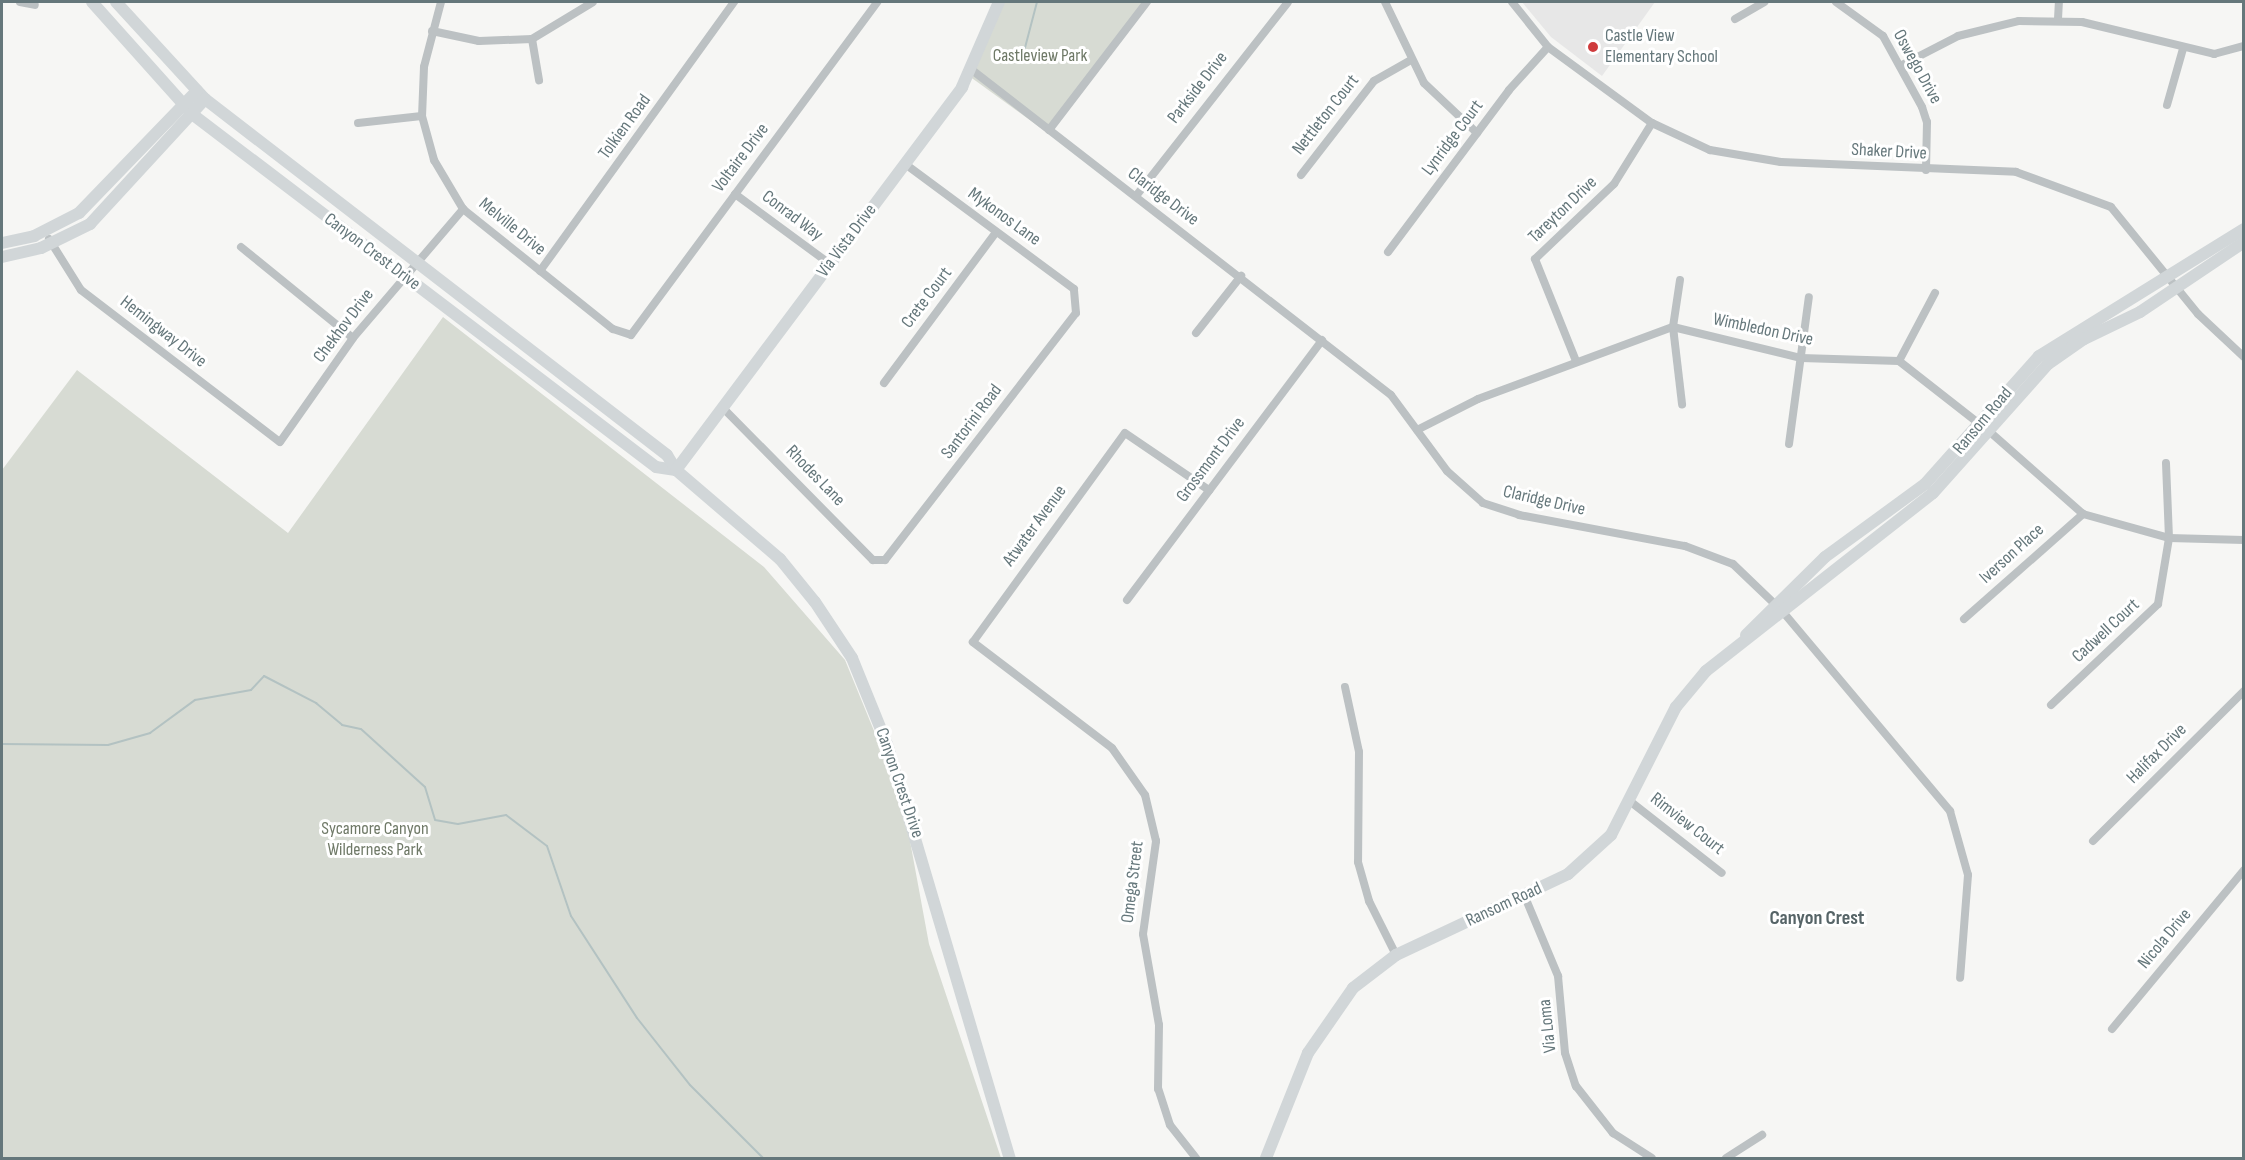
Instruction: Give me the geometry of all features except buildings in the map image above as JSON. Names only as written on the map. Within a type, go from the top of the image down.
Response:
[{"type":"street","points":[[20,2],[35,5]]},
{"type":"street","name":"Canyon Crest Drive","points":[[92,2],[188,110],[656,467],[676,470]]},
{"type":"street","name":"Canyon Crest Drive","points":[[116,2],[201,95],[667,455],[676,470],[780,559],[852,658],[912,817],[1010,1158]]},
{"type":"street","name":"Melville Drive","points":[[441,2],[432,31],[422,116],[434,160],[463,209],[613,330],[631,334]]},
{"type":"street","points":[[432,31],[479,41],[532,39],[593,2]]},
{"type":"street","name":"Tolkien Road","points":[[540,271],[734,2]]},
{"type":"street","name":"Voltaire Drive","points":[[631,334],[877,2]]},
{"type":"street","name":"Via Vista Drive","points":[[676,470],[905,164],[972,70],[999,2]]},
{"type":"street","points":[[1049,130],[1147,2]]},
{"type":"street","name":"Parkside Drive","points":[[1136,196],[1288,2]]},
{"type":"street","points":[[1385,2],[1411,60],[1440,103],[1477,133]]},
{"type":"street","name":"Shaker Drive","points":[[1512,2],[1548,47],[1652,123],[1710,150],[1781,162],[1926,171],[2016,172],[2111,207],[2173,282],[2244,357]]},
{"type":"street","points":[[1736,19],[1765,2]]},
{"type":"street","name":"Oswego Drive","points":[[1836,2],[1883,36],[1900,66],[1928,122],[1926,171]]},
{"type":"street","points":[[2058,19],[2059,2]]},
{"type":"street","points":[[1900,66],[1986,27],[2058,19],[2183,49],[2214,54],[2244,46]]},
{"type":"street","points":[[532,39],[539,80]]},
{"type":"street","name":"Lynridge Court","points":[[1388,252],[1477,133],[1548,47]]},
{"type":"street","points":[[2167,105],[2183,49]]},
{"type":"street","name":"Nettleton Court","points":[[1301,175],[1374,81],[1411,60]]},
{"type":"street","name":"Claridge Drive","points":[[972,70],[1391,394],[1447,471],[1483,503],[1519,515],[1685,546],[1733,564],[1779,608],[1950,812],[1968,875],[1960,978]]},
{"type":"street","points":[[2,257],[48,237],[93,201],[201,95]]},
{"type":"street","points":[[357,123],[422,116]]},
{"type":"street","name":"Tareyton Drive","points":[[1576,360],[1535,259],[1614,184],[1652,123]]},
{"type":"street","name":"Mykonos Lane","points":[[905,164],[1074,289],[1079,300]]},
{"type":"street","name":"Conrad Way","points":[[735,194],[830,264]]},
{"type":"street","name":"Chekhov Drive","points":[[280,442],[353,338],[403,276],[463,209]]},
{"type":"street","name":"Ransom Road","points":[[1266,1158],[1321,1028],[1353,988],[1396,955],[1525,897],[1568,874],[1611,835],[1631,802],[1676,707],[1742,640],[1779,608],[1932,493],[1990,432],[2048,364],[2173,282],[2244,229]]},
{"type":"street","name":"Crete Court","points":[[884,383],[996,232]]},
{"type":"street","points":[[2,243],[48,237]]},
{"type":"street","name":"Hemingway Drive","points":[[48,237],[81,290],[280,442]]},
{"type":"street","name":"Ransom Road","points":[[1779,608],[1825,557],[1925,484],[2063,337],[2173,282],[2244,242]]},
{"type":"street","points":[[241,247],[353,338]]},
{"type":"street","points":[[1196,333],[1240,276]]},
{"type":"street","points":[[1680,280],[1673,327],[1682,404]]},
{"type":"street","points":[[1935,293],[1899,361],[1980,423],[2083,514],[2169,538],[2244,540]]},
{"type":"street","points":[[1789,444],[1809,297]]},
{"type":"street","name":"Santorini Road","points":[[885,560],[1076,313],[1079,300]]},
{"type":"street","points":[[1417,430],[1576,360],[1673,327]]},
{"type":"street","name":"Wimbledon Drive","points":[[1673,327],[1801,358],[1899,361]]},
{"type":"street","name":"Grossmont Drive","points":[[1127,600],[1322,340]]},
{"type":"street","name":"Rhodes Lane","points":[[722,407],[859,547],[873,560],[885,560]]},
{"type":"street","name":"Atwater Avenue","points":[[974,642],[1127,432],[1209,490]]},
{"type":"street","name":"Cadwell Court","points":[[2051,705],[2158,604],[2169,538],[2166,463]]},
{"type":"street","name":"Iverson Place","points":[[1964,619],[2083,514]]},
{"type":"street","name":"Omega Street","points":[[974,642],[1117,754],[1145,795],[1156,841],[1143,934],[1159,1024],[1158,1089],[1170,1125],[1196,1158]]},
{"type":"street","points":[[1345,687],[1359,753],[1358,862],[1369,901],[1396,955]]},
{"type":"street","name":"Halifax Drive","points":[[2093,841],[2244,691]]},
{"type":"street","name":"Rimview Court","points":[[1631,802],[1722,873]]},
{"type":"street","name":"Nicola Drive","points":[[2112,1029],[2244,870]]},
{"type":"street","name":"Via Loma","points":[[1525,897],[1558,976],[1565,1053],[1576,1086],[1613,1134],[1652,1158]]},
{"type":"street","points":[[1726,1158],[1762,1135]]},
{"type":"shaded area","name":"Castle View Elementary School","points":[[1522,2],[1655,2],[1602,76],[1551,37]]},
{"type":"green space","name":"Castleview Park","points":[[999,2],[1149,2],[1049,134],[969,76]]},
{"type":"green space","name":"Sycamore Canyon Wilderness Park","points":[[443,317],[764,567],[845,660],[881,748],[910,841],[929,944],[1001,1158],[2,1158],[2,470],[77,370],[288,533]]},
{"type":"waterway","points":[[1021,63],[1037,2]]},
{"type":"waterway","points":[[2,744],[108,745],[150,733],[195,700],[251,690],[264,676],[316,703],[342,725],[361,729],[425,787],[435,820],[458,824],[506,815],[547,846],[571,916],[637,1018],[690,1085],[763,1158]]},
{"type":"place","name":"Castle View Elementary School","points":[[1593,47]]},
{"type":"district","name":"Canyon Crest","points":[[1817,918]]}]
